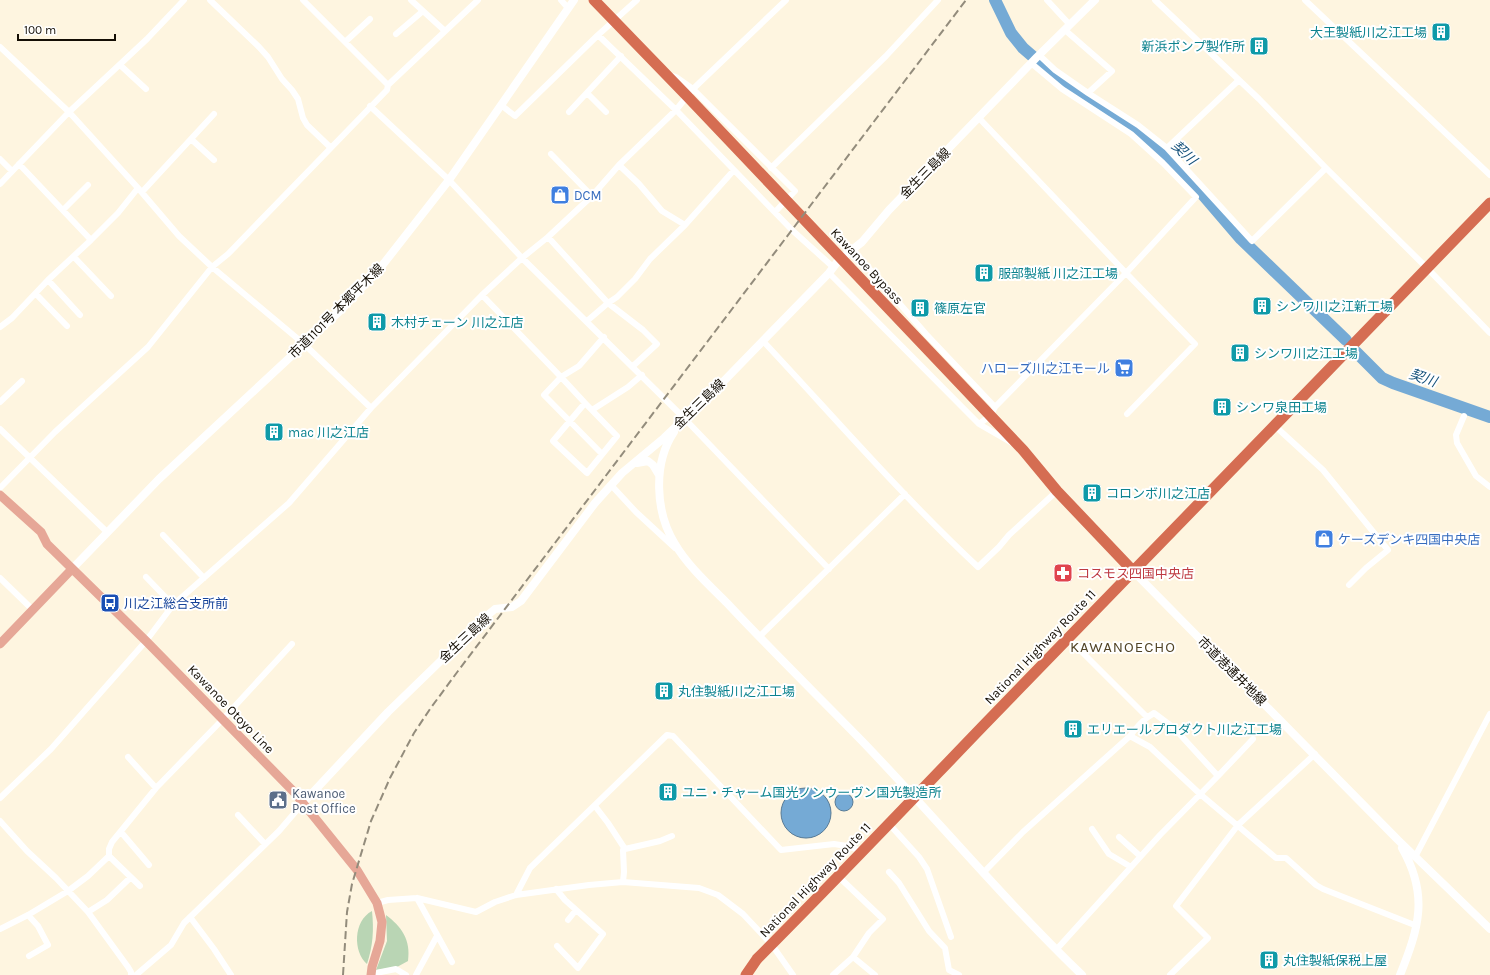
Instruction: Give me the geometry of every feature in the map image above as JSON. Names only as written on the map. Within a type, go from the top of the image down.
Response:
[{"type":"highway","name":"Kawanoe Bypass","points":[[594,0],[665,73],[690,93],[781,195],[850,268],[992,412],[1057,491],[1133,571]]},
{"type":"highway","name":"National Highway Route 11","points":[[746,975],[757,959],[864,852],[1133,571],[1490,203]]},
{"type":"main road","name":"Kawanoe Otoyo Line","points":[[0,495],[41,532],[48,544],[72,569],[146,641],[303,803],[357,870],[377,903],[382,922],[382,932],[371,975]]},
{"type":"main road","points":[[0,644],[72,569]]},
{"type":"street","points":[[210,0],[268,57],[282,79],[298,99],[303,118],[307,125],[330,147]]},
{"type":"street","points":[[303,0],[388,85]]},
{"type":"street","points":[[411,0],[445,31]]},
{"type":"street","points":[[0,488],[29,458],[148,347],[212,268],[228,254],[330,147],[387,90],[388,85],[478,0]]},
{"type":"street","points":[[561,0],[568,8]]},
{"type":"street","name":"市道1101号 本郷平木線","points":[[72,569],[159,479],[342,309],[381,267],[449,180],[574,0]]},
{"type":"street","points":[[501,105],[515,116],[598,35],[637,0]]},
{"type":"street","points":[[0,798],[51,749],[146,641],[174,605],[289,503],[371,408],[482,295],[592,196],[618,165],[676,110],[690,93],[786,0]]},
{"type":"street","points":[[771,168],[886,56],[938,0]]},
{"type":"street","points":[[1047,0],[1067,28],[1112,71],[1088,93]]},
{"type":"street","name":"金生三島線","points":[[303,803],[388,712],[489,614],[495,609],[512,607],[521,602],[595,503],[622,473],[647,453],[719,386],[838,261],[853,250],[870,233],[889,210],[1035,59],[1095,0]]},
{"type":"street","points":[[1155,0],[1259,99],[1490,333]]},
{"type":"street","points":[[1305,0],[1490,175]]},
{"type":"street","points":[[0,184],[69,112],[147,39],[182,1]]},
{"type":"street","points":[[396,34],[423,11]]},
{"type":"street","points":[[345,42],[370,18]]},
{"type":"street","points":[[598,35],[676,110],[979,424],[1023,450]]},
{"type":"street","points":[[0,47],[69,112],[140,190],[179,236],[212,268],[304,344],[371,408]]},
{"type":"street","points":[[569,112],[621,56]]},
{"type":"street","points":[[1035,59],[1055,70],[1138,125],[1167,148],[1252,241],[1326,168]]},
{"type":"street","points":[[979,424],[1126,273],[1196,197],[1163,163],[1131,134],[1062,89],[1035,59]]},
{"type":"street","points":[[120,65],[146,89]]},
{"type":"street","points":[[1167,148],[1239,80]]},
{"type":"street","points":[[690,93],[795,191],[775,212]]},
{"type":"street","points":[[587,94],[606,112]]},
{"type":"street","points":[[370,106],[449,180],[522,258],[642,375],[682,419],[828,569]]},
{"type":"street","points":[[0,327],[12,318],[48,280],[74,257],[214,114]]},
{"type":"street","points":[[979,118],[1195,344],[1127,414]]},
{"type":"street","points":[[191,139],[214,160]]},
{"type":"street","points":[[551,154],[592,196]]},
{"type":"street","points":[[0,159],[12,171]]},
{"type":"street","points":[[19,164],[91,240]]},
{"type":"street","points":[[618,165],[638,184],[662,211],[685,226]]},
{"type":"street","points":[[587,321],[617,297],[635,279],[650,259],[685,226],[734,170]]},
{"type":"street","points":[[63,210],[88,185]]},
{"type":"street","points":[[548,237],[608,303],[643,330],[658,344],[633,366]]},
{"type":"street","points":[[853,250],[992,412]]},
{"type":"street","points":[[74,257],[111,296]]},
{"type":"street","points":[[48,280],[80,315]]},
{"type":"street","points":[[36,294],[67,326]]},
{"type":"street","points":[[482,295],[617,436],[586,473],[553,441],[585,403]]},
{"type":"street","points":[[602,454],[544,395],[561,377],[579,366],[604,338]]},
{"type":"street","points":[[763,341],[905,494],[978,567],[1000,547],[1009,535],[1057,491]]},
{"type":"street","points":[[592,410],[628,387],[642,375]]},
{"type":"street","points":[[0,402],[22,381]]},
{"type":"street","points":[[1464,416],[1456,435],[1457,443],[1476,476],[1490,487]]},
{"type":"street","points":[[682,419],[670,437],[659,475],[661,508],[670,535],[682,554]]},
{"type":"street","points":[[1275,426],[1323,470],[1388,550],[1366,568],[1350,585]]},
{"type":"street","points":[[0,428],[29,458],[107,532]]},
{"type":"street","points":[[647,453],[659,456],[662,462]]},
{"type":"street","points":[[631,466],[640,462],[648,461],[653,465],[659,475]]},
{"type":"street","points":[[611,485],[636,512],[682,554],[759,637],[916,798],[1013,905],[1082,975]]},
{"type":"street","points":[[759,637],[905,494]]},
{"type":"street","points":[[163,535],[204,578]]},
{"type":"street","name":"市道港通井地線","points":[[1133,571],[1315,754],[1398,840],[1490,929]]},
{"type":"street","points":[[146,577],[174,605]]},
{"type":"street","points":[[0,578],[33,610]]},
{"type":"street","points":[[1069,639],[1147,717]]},
{"type":"street","points":[[140,886],[130,878],[109,856],[109,849],[112,842],[156,788],[223,719],[292,644]]},
{"type":"street","points":[[984,872],[1023,832],[1130,736],[1139,724],[1147,717],[1154,714],[1167,721],[1218,776]]},
{"type":"street","points":[[1415,857],[1490,714]]},
{"type":"street","points":[[516,895],[530,868],[667,735],[673,736],[781,850],[834,844],[847,846],[864,852]]},
{"type":"street","points":[[1130,736],[1150,747],[1200,794],[1276,858],[1286,858],[1316,886],[1417,926]]},
{"type":"street","points":[[1056,950],[1140,856],[1253,739]]},
{"type":"street","points":[[1170,975],[1208,938],[1176,906],[1238,825],[1315,754]]},
{"type":"street","points":[[128,757],[156,788]]},
{"type":"street","points":[[136,975],[171,945],[184,923],[265,844],[303,803]]},
{"type":"street","points":[[595,806],[625,849]]},
{"type":"street","points":[[238,815],[265,844]]},
{"type":"street","points":[[0,821],[27,851],[88,912],[128,967],[131,975]]},
{"type":"street","points":[[890,825],[919,857],[927,869],[951,937]]},
{"type":"street","points":[[1092,829],[1109,854],[1131,867]]},
{"type":"street","points":[[121,832],[149,865]]},
{"type":"street","points":[[625,849],[660,841],[672,836]]},
{"type":"street","points":[[1119,837],[1140,856]]},
{"type":"street","name":"市道港通井地線","points":[[1398,840],[1410,862],[1417,882],[1418,900],[1417,926],[1413,944],[1400,975]]},
{"type":"street","points":[[623,882],[623,850],[625,849]]},
{"type":"street","points":[[0,929],[28,915],[68,891],[88,876],[109,856]]},
{"type":"street","points":[[889,872],[899,883],[929,931],[945,948],[949,970],[956,974]]},
{"type":"street","points":[[833,975],[853,957],[869,933],[883,919],[839,877]]},
{"type":"street","points":[[88,912],[107,900],[130,878]]},
{"type":"street","points":[[377,903],[388,900],[417,898],[476,912],[495,902],[516,895],[556,889],[623,882],[699,888],[713,893],[744,914],[772,945],[793,975]]},
{"type":"street","points":[[556,889],[564,900],[603,934],[578,968],[557,946]]},
{"type":"street","points":[[417,898],[452,962]]},
{"type":"street","points":[[568,920],[576,910]]},
{"type":"street","points":[[28,915],[38,926],[48,945],[29,956]]},
{"type":"street","points":[[190,917],[231,975]]},
{"type":"street","points":[[416,975],[438,936]]},
{"type":"street","points":[[853,957],[875,975]]},
{"type":"street","points":[[371,975],[396,969],[406,975]]},
{"type":"green space","points":[[372,911],[373,925],[371,951],[367,964],[362,959],[359,952],[357,937],[361,922]]},
{"type":"green space","points":[[386,915],[397,924],[407,940],[409,953],[408,961],[397,967],[376,970],[387,941]]},
{"type":"water","points":[[801,788],[811,788],[824,795],[831,808],[831,818],[824,831],[811,838],[801,838],[792,834],[785,827],[781,818],[781,808],[785,799],[792,792]]},
{"type":"water","points":[[844,793],[850,796],[853,802],[850,808],[844,811],[838,808],[835,802],[838,796]]},
{"type":"waterway","name":"契川","points":[[995,0],[1011,33],[1023,48],[1052,73],[1074,89],[1140,133],[1187,176],[1241,239],[1346,340]]},
{"type":"waterway","name":"契川","points":[[1356,352],[1382,378],[1490,417]]},
{"type":"railway","points":[[343,975],[347,912],[352,884],[371,821],[390,778],[414,733],[458,671],[966,0]]},
{"type":"place","name":"大王製紙川之江工場","points":[[1441,32]]},
{"type":"place","name":"新浜ポンプ製作所","points":[[1259,46]]},
{"type":"place","name":"DCM","points":[[560,195]]},
{"type":"place","name":"服部製紙 川之江工場","points":[[984,273]]},
{"type":"place","name":"シンワ川之江新工場","points":[[1262,306]]},
{"type":"place","name":"篠原左官","points":[[920,308]]},
{"type":"place","name":"木村チェーン 川之江店","points":[[377,322]]},
{"type":"place","name":"シンワ川之江工場","points":[[1240,353]]},
{"type":"place","name":"ハローズ川之江モール","points":[[1124,368]]},
{"type":"place","name":"シンワ泉田工場","points":[[1222,407]]},
{"type":"place","name":"mac 川之江店","points":[[274,432]]},
{"type":"place","name":"コロンボ川之江店","points":[[1092,493]]},
{"type":"place","name":"ケーズデンキ四国中央店","points":[[1324,539]]},
{"type":"place","name":"コスモス四国中央店","points":[[1063,573]]},
{"type":"place","name":"川之江総合支所前","points":[[110,603]]},
{"type":"place","name":"丸住製紙川之江工場","points":[[664,691]]},
{"type":"place","name":"エリエールプロダクト川之江工場","points":[[1073,729]]},
{"type":"place","name":"ユニ・チャーム国光ノンウーヴン国光製造所","points":[[668,792]]},
{"type":"place","name":"Kawanoe Post Office","points":[[278,800]]},
{"type":"place","name":"丸住製紙保税上屋","points":[[1269,960]]},
{"type":"district","name":"KAWANOECHO","points":[[1123,647]]}]
